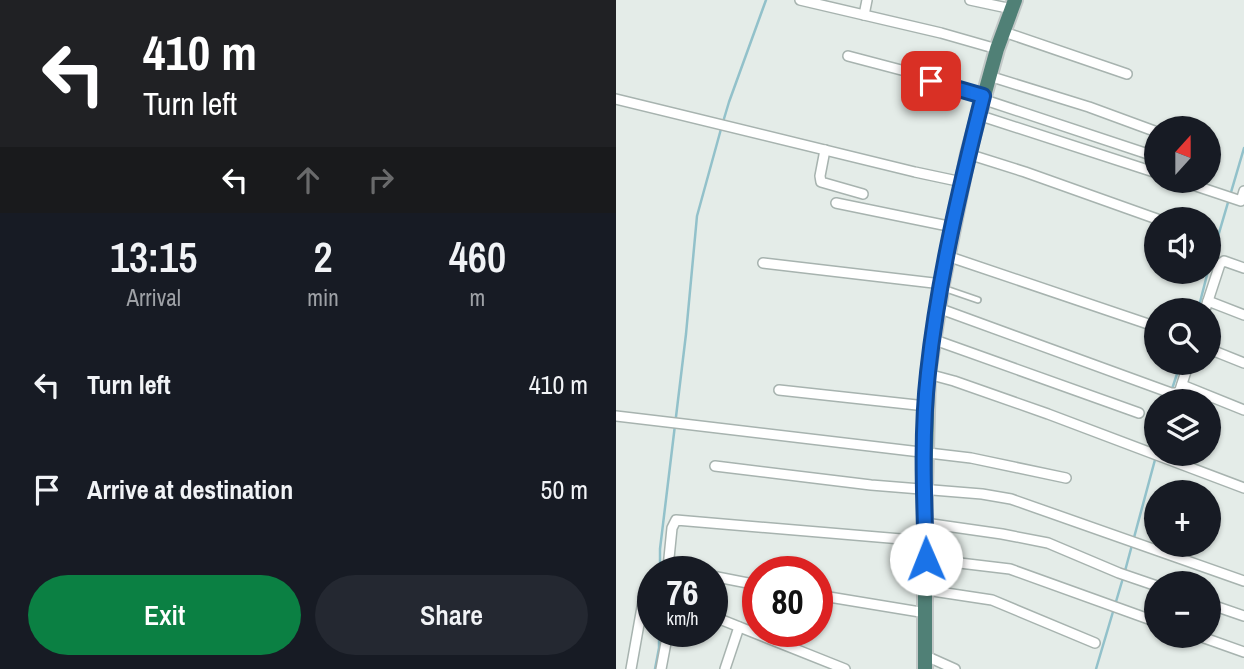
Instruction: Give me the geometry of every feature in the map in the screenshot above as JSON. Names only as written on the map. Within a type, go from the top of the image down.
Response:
[{"type":"highway","points":[[925,662],[925,452],[932,339],[968,154],[997,49],[1014,5]]},
{"type":"street","points":[[800,0],[997,49]]},
{"type":"street","points":[[864,15],[867,0]]},
{"type":"street","points":[[970,0],[1014,5]]},
{"type":"street","points":[[1004,32],[1127,74]]},
{"type":"street","points":[[848,56],[915,74],[1144,153]]},
{"type":"street","points":[[989,76],[1144,127]]},
{"type":"street","points":[[616,99],[962,182]]},
{"type":"street","points":[[978,115],[1144,169]]},
{"type":"street","points":[[825,150],[821,182],[863,194]]},
{"type":"street","points":[[968,154],[1144,214]]},
{"type":"street","points":[[1215,193],[1241,200]]},
{"type":"street","points":[[836,203],[953,227]]},
{"type":"street","points":[[947,256],[1144,323]]},
{"type":"street","points":[[1208,298],[1220,264],[1224,261],[1244,268]]},
{"type":"street","points":[[763,263],[941,286]]},
{"type":"street","points":[[937,308],[1171,393],[1178,391],[1185,375]]},
{"type":"street","points":[[1221,309],[1244,315]]},
{"type":"street","points":[[932,339],[1139,413]]},
{"type":"street","points":[[1221,354],[1244,363]]},
{"type":"street","points":[[928,373],[1048,414],[1244,488]]},
{"type":"street","points":[[1182,384],[1244,410]]},
{"type":"street","points":[[779,390],[926,406]]},
{"type":"street","points":[[616,416],[925,452],[998,463],[1066,478]]},
{"type":"street","points":[[715,466],[982,494],[1018,501],[1244,581]]},
{"type":"street","points":[[669,556],[672,528],[674,522],[679,519],[925,541]]},
{"type":"street","points":[[925,523],[1048,543],[1144,582]]},
{"type":"street","points":[[926,559],[1010,569],[1144,617]]},
{"type":"street","points":[[926,590],[992,600],[1095,643]]},
{"type":"street","points":[[833,598],[926,613]]},
{"type":"street","points":[[1221,608],[1244,616]]},
{"type":"street","points":[[728,623],[841,668]]},
{"type":"street","points":[[725,669],[739,627]]},
{"type":"street","points":[[631,669],[637,635]]},
{"type":"street","points":[[1221,644],[1244,652]]},
{"type":"street","points":[[661,669],[665,647]]},
{"type":"street","points":[[925,662],[956,669]]},
{"type":"lane","points":[[941,286],[978,300]]},
{"type":"waterway","points":[[723,122],[766,0]]},
{"type":"waterway","points":[[660,556],[697,216],[721,129]]},
{"type":"waterway","points":[[1221,226],[1244,148]]},
{"type":"waterway","points":[[1201,298],[1205,284]]},
{"type":"waterway","points":[[1172,389],[1177,375]]},
{"type":"waterway","points":[[1125,571],[1153,466]]},
{"type":"waterway","points":[[1096,669],[1123,578]]},
{"type":"waterway","points":[[655,669],[659,647]]},
{"type":"route","points":[[926,559],[925,452],[928,373],[947,256],[983,96],[931,81]]}]
